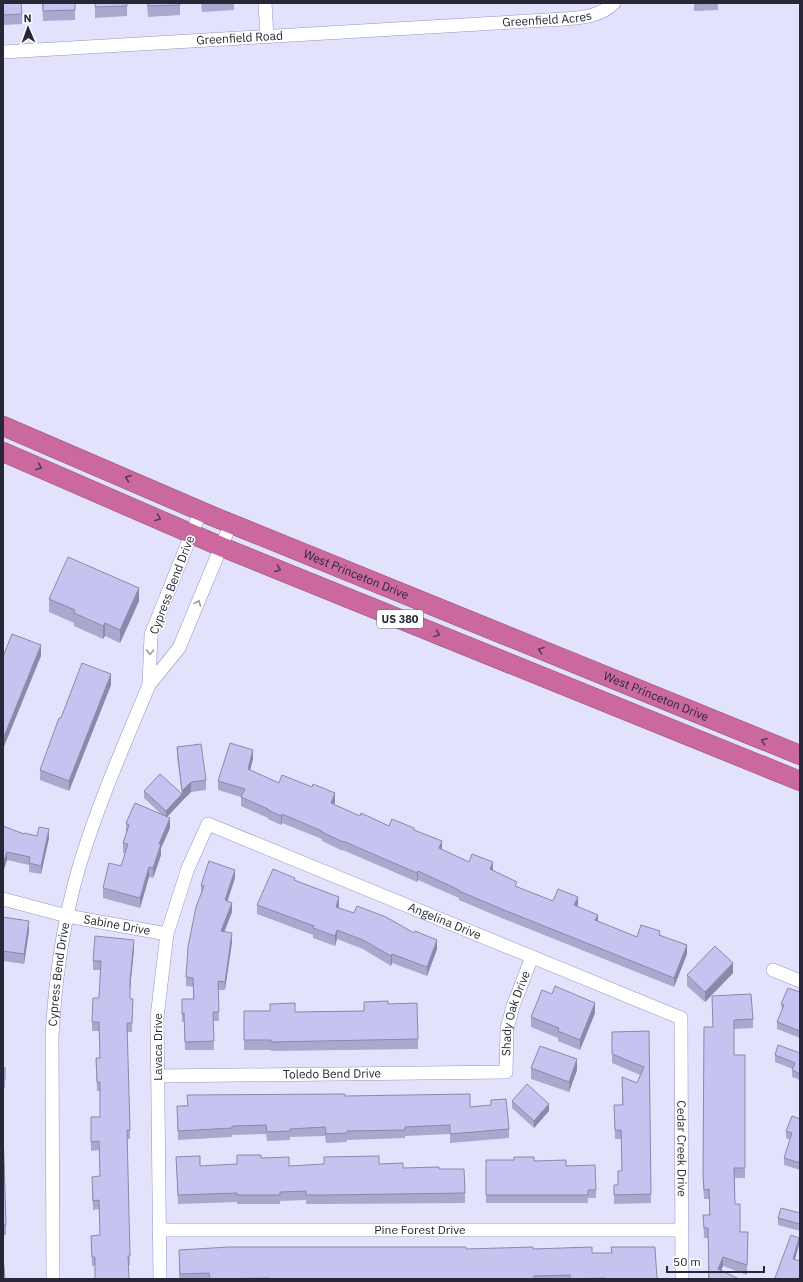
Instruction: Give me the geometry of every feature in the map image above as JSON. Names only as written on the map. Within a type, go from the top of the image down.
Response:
[{"type":"highway","name":"West Princeton Drive","points":[[3,426],[231,523],[800,755]]},
{"type":"highway","name":"West Princeton Drive","points":[[3,452],[222,547],[800,781]]},
{"type":"street","points":[[265,3],[267,37]]},
{"type":"street","name":"Greenfield Acres","points":[[476,24],[580,18],[594,15],[605,10],[614,3]]},
{"type":"street","name":"Greenfield Road","points":[[3,52],[476,24]]},
{"type":"street","name":"Cypress Bend Drive","points":[[149,685],[151,635],[201,510]]},
{"type":"street","name":"Cypress Bend Drive","points":[[52,1279],[52,1038],[57,978],[67,916],[78,869],[94,822],[149,685],[179,648],[231,523]]},
{"type":"street","name":"Lavaca Drive","points":[[160,1279],[157,1017],[167,934],[188,868],[208,824]]},
{"type":"street","name":"Angelina Drive","points":[[208,824],[681,1018]]},
{"type":"street","name":"Sabine Drive","points":[[3,899],[67,916],[167,934]]},
{"type":"street","name":"Shady Oak Drive","points":[[506,1072],[507,1029],[513,1006],[532,957]]},
{"type":"street","points":[[773,970],[800,981]]},
{"type":"street","name":"Cedar Creek Drive","points":[[681,1018],[682,1279]]},
{"type":"street","name":"Toledo Bend Drive","points":[[158,1076],[506,1072]]},
{"type":"street","name":"Pine Forest Drive","points":[[159,1230],[682,1230]]},
{"type":"building","points":[[3,3],[21,3],[22,14],[3,15]]},
{"type":"building","points":[[43,3],[75,3],[75,10],[43,11]]},
{"type":"building","points":[[95,3],[127,3],[127,6],[95,7]]},
{"type":"building","points":[[148,3],[180,3],[180,5],[148,6]]},
{"type":"building","points":[[694,3],[718,3],[694,4]]},
{"type":"building","points":[[68,557],[139,588],[120,630],[105,623],[103,626],[74,613],[75,610],[49,599]]},
{"type":"building","points":[[12,634],[41,645],[3,739],[3,657]]},
{"type":"building","points":[[82,663],[111,674],[69,781],[40,770],[59,718],[61,718]]},
{"type":"building","points":[[230,743],[253,750],[248,769],[279,783],[282,775],[312,787],[313,784],[335,793],[331,803],[360,816],[361,813],[389,826],[392,819],[414,828],[414,830],[442,841],[439,848],[469,862],[472,854],[493,862],[490,869],[517,882],[515,886],[553,901],[558,889],[578,897],[574,905],[598,915],[595,920],[637,937],[641,925],[660,931],[659,935],[687,945],[674,978],[504,910],[459,891],[418,871],[417,873],[343,842],[322,831],[282,814],[281,816],[241,797],[245,789],[218,781]]},
{"type":"building","points":[[201,744],[206,780],[191,782],[182,791],[177,747]]},
{"type":"building","points":[[160,774],[182,794],[166,811],[144,791]]},
{"type":"building","points":[[135,803],[170,818],[159,844],[161,844],[153,868],[149,867],[140,898],[103,888],[109,863],[121,866],[128,844],[123,843],[129,825],[126,823]]},
{"type":"building","points":[[3,826],[24,834],[37,836],[39,827],[49,829],[41,866],[29,863],[30,857],[7,852],[4,861],[3,860]]},
{"type":"building","points":[[209,861],[235,870],[225,900],[232,903],[221,931],[232,933],[225,982],[218,981],[219,1012],[213,1012],[214,1041],[185,1042],[182,999],[194,999],[193,978],[186,977],[188,947],[196,907],[204,886],[201,885]]},
{"type":"building","points":[[273,869],[295,878],[294,880],[339,897],[336,907],[354,913],[357,906],[386,917],[414,933],[415,931],[437,940],[427,967],[392,954],[391,956],[363,940],[337,930],[335,936],[313,928],[314,926],[257,905]]},
{"type":"building","points":[[3,917],[29,921],[24,954],[3,951]]},
{"type":"building","points":[[95,936],[134,940],[130,981],[130,999],[133,999],[132,1023],[127,1023],[130,1130],[127,1130],[130,1256],[128,1256],[129,1279],[95,1279],[95,1257],[92,1257],[91,1236],[100,1235],[99,1200],[93,1201],[92,1177],[100,1176],[99,1141],[91,1142],[91,1117],[100,1117],[100,1082],[97,1082],[96,1058],[100,1058],[99,1022],[92,1022],[93,998],[99,998],[101,961],[93,961]]},
{"type":"building","points":[[715,946],[733,963],[705,992],[687,975]]},
{"type":"building","points":[[555,986],[595,1003],[580,1040],[558,1031],[559,1028],[531,1017],[542,990],[552,994]]},
{"type":"building","points":[[788,988],[800,992],[800,1031],[777,1022],[784,1005],[781,1004]]},
{"type":"building","points":[[751,994],[753,1019],[734,1020],[734,1055],[745,1055],[745,1168],[734,1168],[735,1204],[740,1204],[740,1232],[748,1232],[747,1265],[723,1257],[718,1269],[739,1279],[709,1279],[708,1228],[704,1228],[703,1215],[710,1215],[709,1189],[704,1190],[703,1175],[704,1027],[713,1027],[712,996]]},
{"type":"building","points":[[388,1001],[388,1004],[417,1003],[418,1039],[271,1042],[271,1040],[244,1040],[244,1011],[270,1011],[270,1004],[295,1003],[295,1012],[364,1011],[364,1002]]},
{"type":"building","points":[[649,1031],[651,1194],[614,1195],[614,1185],[618,1185],[618,1171],[622,1171],[621,1130],[615,1130],[614,1105],[623,1105],[622,1077],[637,1083],[644,1067],[612,1054],[612,1032]]},
{"type":"building","points":[[778,1045],[800,1053],[800,1074],[792,1070],[795,1063],[775,1055]]},
{"type":"building","points":[[540,1046],[577,1059],[569,1082],[531,1068]]},
{"type":"building","points":[[3,1068],[5,1068],[5,1079],[3,1079]]},
{"type":"building","points":[[527,1084],[549,1104],[534,1121],[512,1101]]},
{"type":"building","points":[[345,1094],[345,1096],[470,1094],[470,1107],[491,1105],[491,1100],[506,1099],[509,1129],[450,1134],[450,1125],[405,1127],[405,1130],[347,1131],[347,1133],[326,1134],[325,1127],[267,1132],[266,1125],[232,1126],[232,1128],[178,1131],[177,1106],[188,1106],[187,1095]]},
{"type":"building","points":[[792,1116],[800,1119],[800,1163],[784,1158],[792,1133],[786,1131]]},
{"type":"building","points":[[3,1128],[6,1225],[4,1225],[3,1256]]},
{"type":"building","points":[[237,1155],[261,1155],[261,1158],[289,1157],[289,1166],[324,1164],[324,1157],[379,1156],[379,1164],[403,1163],[403,1168],[439,1167],[439,1169],[464,1169],[465,1193],[306,1195],[306,1191],[280,1192],[280,1195],[237,1195],[237,1193],[178,1195],[176,1157],[200,1156],[200,1166],[237,1164]]},
{"type":"building","points":[[514,1157],[534,1157],[534,1161],[566,1160],[566,1166],[595,1165],[596,1190],[588,1190],[588,1195],[486,1195],[486,1160],[514,1160]]},
{"type":"building","points":[[781,1208],[800,1213],[800,1224],[778,1218]]},
{"type":"building","points":[[791,1235],[799,1238],[793,1259],[800,1261],[800,1279],[775,1278]]},
{"type":"building","points":[[229,1247],[466,1247],[466,1249],[533,1247],[533,1249],[592,1247],[592,1253],[612,1253],[611,1247],[655,1247],[657,1279],[570,1279],[570,1275],[534,1276],[534,1279],[210,1279],[209,1273],[180,1274],[179,1250]]},
{"type":"building","points":[[3,1256],[5,1279],[3,1279]]}]
